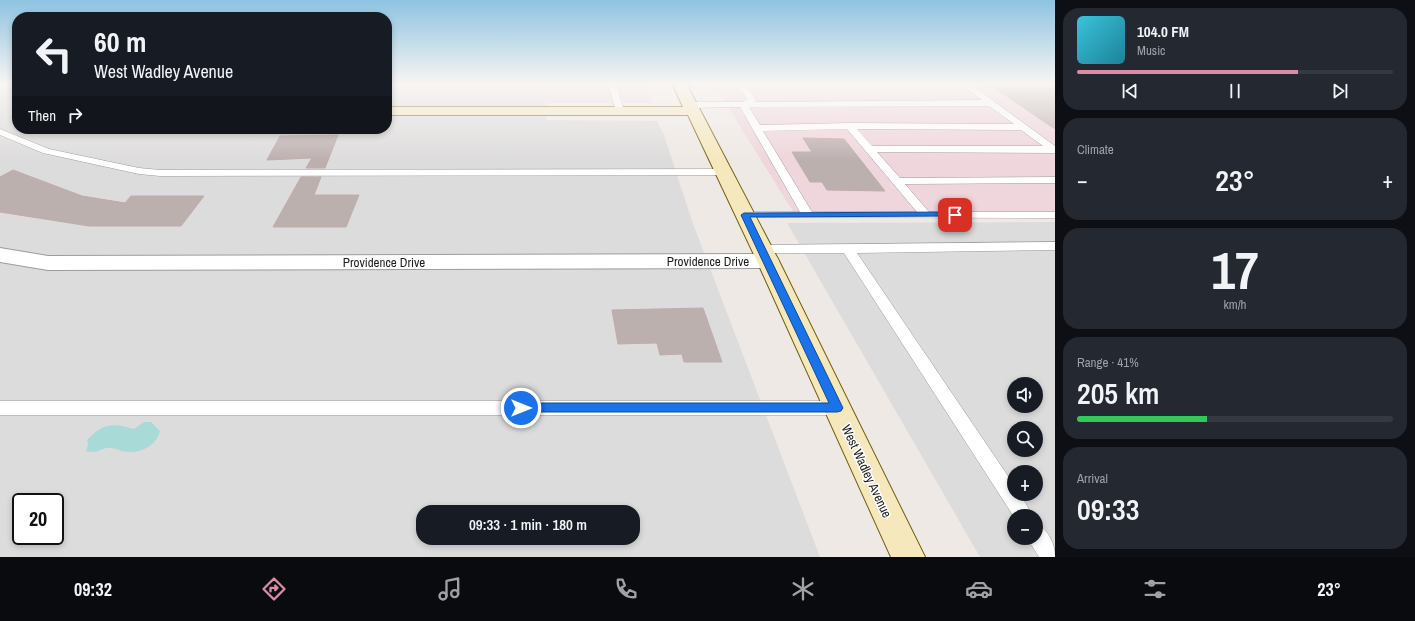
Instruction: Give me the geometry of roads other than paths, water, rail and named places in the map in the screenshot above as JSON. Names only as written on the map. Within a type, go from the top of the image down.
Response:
[{"type":"main road","points":[[392,111],[620,111],[667,109]]},
{"type":"main road","name":"West Wadley Avenue","points":[[691,109],[765,255],[908,557]]},
{"type":"street","name":"Providence Drive","points":[[0,255],[48,263],[765,255]]},
{"type":"lane","points":[[745,109],[808,215]]},
{"type":"lane","points":[[999,109],[1054,150]]},
{"type":"lane","points":[[757,128],[850,126],[1023,127]]},
{"type":"lane","points":[[850,126],[926,215]]},
{"type":"lane","points":[[0,132],[46,151],[139,171],[160,173],[723,172]]},
{"type":"lane","points":[[870,149],[1054,150]]},
{"type":"lane","points":[[897,181],[1055,180]]},
{"type":"lane","points":[[744,215],[1055,215]]},
{"type":"lane","points":[[765,255],[848,249],[1055,246]]},
{"type":"lane","points":[[848,249],[1019,509]]},
{"type":"lane","points":[[0,408],[837,408]]},
{"type":"lane","points":[[1043,544],[1052,557]]},
{"type":"water","points":[[144,422],[151,422],[160,431],[155,441],[140,451],[128,452],[109,448],[95,452],[86,451],[88,445],[87,440],[98,430],[104,427],[114,425],[134,429]]}]
